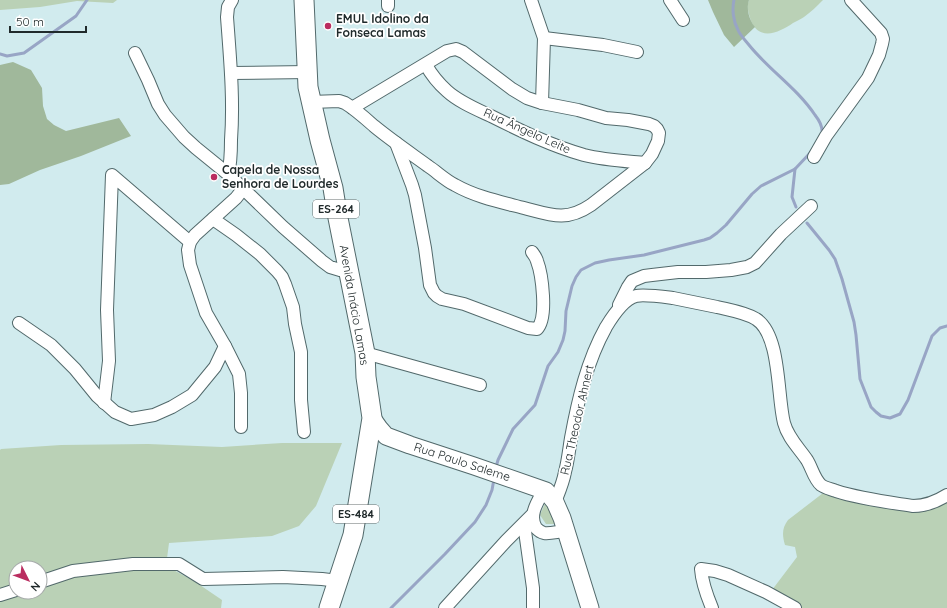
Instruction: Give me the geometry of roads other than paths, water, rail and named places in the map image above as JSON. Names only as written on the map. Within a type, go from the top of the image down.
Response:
[{"type":"main road","name":"Avenida Inácio Lamas","points":[[304,0],[308,87],[333,188],[364,353],[372,418],[353,535],[329,608]]},
{"type":"main road","name":"Rua Paulo Saleme","points":[[372,418],[386,436],[495,473],[549,496]]},
{"type":"main road","points":[[549,496],[562,518],[590,608]]},
{"type":"street","points":[[228,174],[232,127],[231,73],[227,17],[229,5],[232,0]]},
{"type":"street","points":[[530,0],[544,38],[542,103]]},
{"type":"street","points":[[670,0],[683,20]]},
{"type":"street","points":[[814,157],[826,136],[868,78],[879,55],[882,44],[883,39],[880,33],[851,0]]},
{"type":"street","points":[[544,38],[603,45],[637,52]]},
{"type":"street","points":[[311,102],[339,101],[345,103],[396,143],[461,189],[497,201],[552,216],[572,214],[584,210],[648,158],[659,138],[657,129],[649,124],[606,118],[578,110],[542,103],[518,93],[463,52],[456,49],[447,51],[426,65],[352,108]]},
{"type":"street","points":[[135,53],[158,104],[165,115],[196,148],[228,174],[283,227],[326,264],[330,267],[349,271]]},
{"type":"street","name":"Rua Ângelo Leite","points":[[426,65],[435,79],[453,96],[515,128],[548,142],[584,155],[610,160],[648,158]]},
{"type":"street","points":[[231,73],[308,72]]},
{"type":"street","points":[[396,143],[412,185],[424,241],[430,285],[437,296],[464,304],[528,328],[537,329],[541,324],[543,294],[539,267],[532,252]]},
{"type":"street","points":[[104,403],[109,361],[107,310],[112,175],[190,242]]},
{"type":"street","points":[[241,427],[241,393],[239,374],[206,313],[190,265],[188,250],[190,242],[195,235],[236,198],[243,189]]},
{"type":"street","points":[[618,311],[622,298],[632,281],[644,276],[678,272],[731,270],[746,267],[755,263],[781,234],[811,206]]},
{"type":"street","points":[[213,219],[260,254],[277,271],[285,284],[293,307],[301,352],[301,400],[304,432]]},
{"type":"street","name":"Rua Theodor Ahnert","points":[[445,608],[506,541],[524,524],[533,514],[535,509],[561,487],[585,377],[597,346],[606,328],[618,311],[630,298],[637,295],[662,296],[729,310],[744,314],[759,321],[766,330],[774,353],[784,424],[790,438],[808,461],[813,473],[821,485],[857,496],[913,506],[931,504],[947,495]]},
{"type":"street","points":[[19,323],[51,345],[75,369],[104,403],[115,412],[131,419],[154,415],[172,407],[192,395],[215,367],[225,346]]},
{"type":"street","points":[[364,353],[480,385]]},
{"type":"street","points":[[533,514],[534,522],[539,531],[547,533],[566,531]]},
{"type":"street","points":[[524,524],[533,588],[533,608]]},
{"type":"street","points":[[48,579],[73,571],[133,564],[179,564],[203,578],[283,577],[338,581]]},
{"type":"street","points":[[712,608],[701,577],[701,569],[728,575],[766,592],[795,608]]},
{"type":"waterway","points":[[0,54],[7,56],[24,53],[76,16],[87,0]]},
{"type":"waterway","points":[[734,0],[734,19],[740,34],[765,63],[808,105],[819,121],[822,134]]},
{"type":"waterway","points":[[496,467],[513,429],[535,405],[548,366],[558,352],[565,331],[566,311],[572,286],[581,270],[595,263],[644,255],[710,238],[726,225],[752,194],[761,186],[795,169],[811,152]]},
{"type":"waterway","points":[[795,169],[792,197],[796,207]]},
{"type":"waterway","points":[[807,223],[835,259],[854,322],[860,379],[871,407],[881,416],[890,418],[900,414],[908,400],[932,336],[940,328],[947,326]]},
{"type":"waterway","points":[[391,608],[475,522],[486,505],[492,490],[494,479]]},
{"type":"place","name":"EMUL Idolino da Fonseca Lamas","points":[[328,26]]},
{"type":"place","name":"Capela de Nossa Senhora de Lourdes","points":[[214,177]]}]
